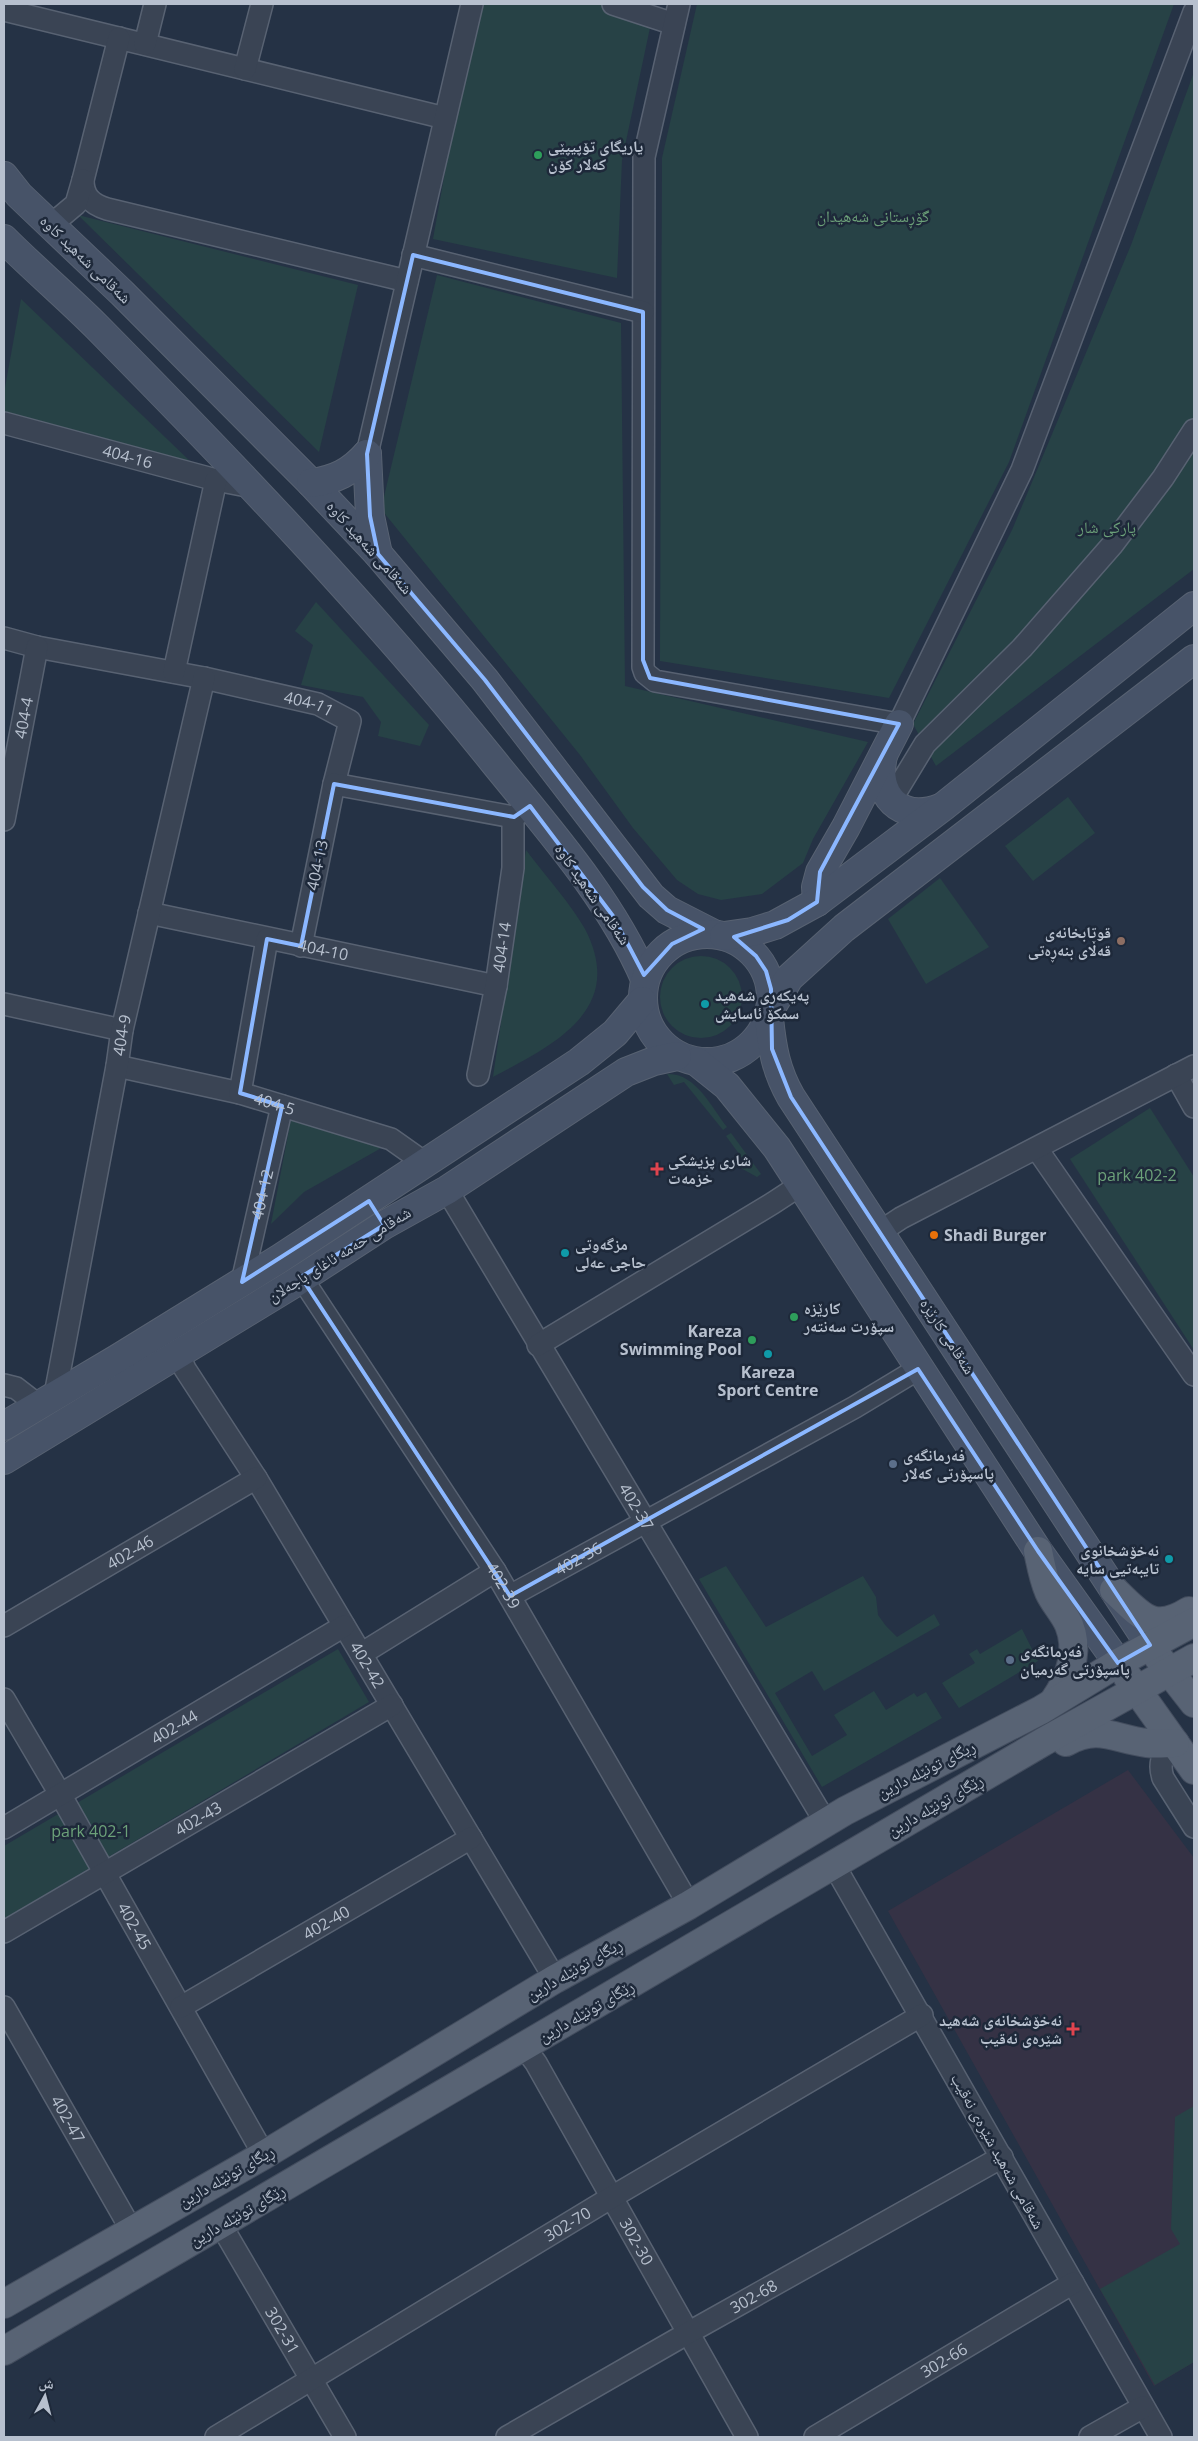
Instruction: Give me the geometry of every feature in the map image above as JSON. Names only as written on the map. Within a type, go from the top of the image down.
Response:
[{"type":"main road","name":"شەقامی شەهید کاوە","points":[[4,176],[20,195],[181,352],[311,483],[378,554],[485,680],[651,896],[673,913],[719,935]]},
{"type":"main road","name":"شەقامی شەهید کاوە","points":[[5,244],[95,325],[252,487],[374,617],[522,811],[613,916],[633,950],[644,990]]},
{"type":"main road","points":[[152,384],[181,352]]},
{"type":"main road","points":[[311,483],[341,475],[367,454]]},
{"type":"main road","points":[[367,454],[370,509],[378,554]]},
{"type":"main road","points":[[1194,606],[940,808],[817,902],[775,925],[752,932],[692,936],[672,944],[651,965],[644,990],[645,1018],[652,1033],[663,1046],[687,1059],[727,1086],[777,1148],[802,1184],[918,1369],[1038,1550],[1194,1770]]},
{"type":"main road","points":[[687,1059],[715,1062],[733,1058],[748,1048],[761,1035],[770,1013],[789,978],[844,928],[1194,660]]},
{"type":"main road","points":[[817,902],[816,887],[820,872],[899,724]]},
{"type":"main road","points":[[883,756],[880,771],[881,779],[883,787],[891,800],[906,810],[915,812],[940,808]]},
{"type":"main road","points":[[719,935],[741,943],[756,956],[766,971],[771,989],[770,1013]]},
{"type":"main road","name":"شەقامی حەمە ئاغای باجەلان","points":[[4,1426],[242,1282],[369,1201],[594,1051],[623,1024],[644,990]]},
{"type":"main road","name":"شەقامی کارێزە","points":[[770,1013],[772,1049],[780,1079],[1150,1645]]},
{"type":"main road","name":"شەقامی حەمە ئاغای باجەلان","points":[[4,1460],[384,1225],[447,1190],[626,1072],[654,1061],[687,1059]]},
{"type":"main road","points":[[369,1201],[384,1225]]},
{"type":"main road","points":[[1038,1550],[1044,1578],[1069,1625],[1073,1648],[1072,1664],[1065,1685],[1054,1702]]},
{"type":"main road","points":[[1114,1590],[1148,1620],[1168,1622],[1194,1608]]},
{"type":"main road","name":"ڕیگای تونێلە دارین","points":[[4,2304],[264,2155],[555,1979],[689,1905],[826,1823],[1054,1702],[1118,1663],[1194,1622]]},
{"type":"main road","points":[[1150,1645],[1194,1702]]},
{"type":"main road","name":"ڕێگای تونێلە دارین","points":[[4,2351],[1021,1755],[1194,1658]]},
{"type":"main road","points":[[1021,1755],[1030,1757],[1040,1756],[1075,1737],[1094,1732],[1110,1733],[1146,1743],[1175,1743]]},
{"type":"street","points":[[144,44],[155,4]]},
{"type":"street","points":[[246,69],[262,4]]},
{"type":"street","points":[[367,454],[472,4]]},
{"type":"street","points":[[613,4],[676,14],[644,157],[643,660],[645,673],[655,681],[899,724],[1022,470],[1193,21]]},
{"type":"street","points":[[4,10],[445,118]]},
{"type":"street","points":[[51,225],[76,204],[119,38]]},
{"type":"street","points":[[83,180],[83,187],[89,200],[106,210],[407,281]]},
{"type":"street","points":[[413,255],[643,312]]},
{"type":"street","name":"404-16","points":[[4,423],[216,480],[252,487]]},
{"type":"street","points":[[891,800],[925,744],[1022,648],[1114,544],[1163,478],[1194,430]]},
{"type":"street","points":[[174,672],[216,480]]},
{"type":"street","name":"404-11","points":[[4,638],[204,678],[318,704],[350,721],[334,784]]},
{"type":"street","name":"404-4","points":[[4,820],[9,776],[37,646]]},
{"type":"street","name":"404-9","points":[[46,1400],[117,1066],[122,1030],[204,678]]},
{"type":"street","points":[[334,784],[522,811]]},
{"type":"street","name":"404-13","points":[[300,946],[334,784]]},
{"type":"street","name":"404-14","points":[[478,1075],[496,986],[512,868],[522,811]]},
{"type":"street","name":"404-10","points":[[150,913],[496,986]]},
{"type":"street","points":[[240,1093],[267,939]]},
{"type":"street","points":[[4,1004],[122,1030]]},
{"type":"street","name":"404-5","points":[[117,1066],[240,1093],[391,1140],[425,1163]]},
{"type":"street","points":[[880,1232],[901,1218],[1037,1149],[1185,1070],[1194,1106]]},
{"type":"street","name":"404-12","points":[[242,1282],[282,1106]]},
{"type":"street","points":[[1037,1149],[1194,1376]]},
{"type":"street","points":[[538,1345],[786,1196],[802,1184]]},
{"type":"street","name":"402-37","points":[[447,1190],[538,1345],[826,1823]]},
{"type":"street","name":"402-39","points":[[301,1277],[495,1571],[689,1905]]},
{"type":"street","name":"402-42","points":[[178,1352],[185,1369],[256,1478],[555,1979]]},
{"type":"street","name":"402-36","points":[[510,1596],[855,1407],[918,1369]]},
{"type":"street","points":[[4,1385],[46,1400]]},
{"type":"street","name":"402-46","points":[[4,1626],[256,1478]]},
{"type":"street","points":[[361,1654],[495,1571]]},
{"type":"street","name":"402-44","points":[[4,1828],[344,1626]]},
{"type":"street","name":"402-45","points":[[4,1700],[60,1794],[264,2155]]},
{"type":"street","name":"402-43","points":[[4,1932],[392,1705]]},
{"type":"street","points":[[1175,1743],[1164,1754],[1161,1771],[1163,1778],[1194,1827]]},
{"type":"street","name":"402-40","points":[[181,2007],[471,1838]]},
{"type":"street","name":"شەقامی شەهید شێرەی نەقیب","points":[[834,1865],[922,2015],[1161,2437]]},
{"type":"street","name":"402-47","points":[[4,2007],[132,2231]]},
{"type":"street","name":"302-70","points":[[216,2437],[612,2198],[922,2015]]},
{"type":"street","name":"302-30","points":[[524,2047],[536,2063],[747,2437]]},
{"type":"street","name":"302-68","points":[[507,2437],[1002,2157]]},
{"type":"street","name":"302-31","points":[[221,2225],[345,2437]]},
{"type":"street","name":"302-66","points":[[815,2437],[1073,2283]]},
{"type":"street","points":[[1090,2437],[1143,2407]]},
{"type":"highlighted area","points":[[413,255],[643,312],[643,660],[650,678],[899,724],[820,872],[817,902],[788,920],[734,937],[756,956],[766,971],[771,989],[772,1049],[791,1097],[1150,1645],[1118,1663],[1038,1551],[918,1369],[510,1596],[301,1277],[384,1225],[369,1201],[242,1282],[282,1106],[240,1093],[267,939],[301,946],[334,784],[514,817],[530,806],[613,916],[644,975],[672,944],[703,929],[667,910],[643,887],[485,680],[378,554],[370,516],[367,454]]},
{"type":"shaded area","name":"نەخۆشخانەی شەهید شێرەی نەقیب","points":[[1128,1770],[1194,1858],[1194,2362],[1154,2386],[888,1911]]},
{"type":"green space","points":[[475,4],[655,4],[622,160],[617,278],[433,239]]},
{"type":"green space","name":"گۆڕستانی شەهیدان","points":[[697,4],[1174,4],[1009,462],[889,698],[660,661],[662,158]]},
{"type":"green space","name":"پارکی شار","points":[[1194,72],[1194,569],[936,766],[913,724],[1012,530],[1131,245]]},
{"type":"green space","points":[[78,215],[358,285],[319,452]]},
{"type":"green space","points":[[437,275],[621,323],[625,686],[868,742],[813,839],[803,863],[762,894],[721,900],[698,894],[677,880],[633,828],[580,755],[381,509]]},
{"type":"green space","points":[[21,299],[192,463],[4,412],[4,393]]},
{"type":"green space","points":[[316,602],[429,725],[420,746],[378,736],[381,722],[363,697],[301,685],[313,645],[295,631]]},
{"type":"green space","points":[[1068,797],[1095,833],[1033,881],[1005,846]]},
{"type":"green space","points":[[526,850],[565,899],[585,929],[596,957],[597,982],[590,1003],[577,1021],[560,1037],[539,1052],[493,1077]]},
{"type":"green space","points":[[940,878],[989,947],[926,984],[888,919]]},
{"type":"green space","points":[[701,956],[717,959],[730,968],[739,981],[742,997],[739,1013],[730,1026],[717,1035],[701,1038],[685,1035],[672,1026],[663,1013],[660,997],[663,981],[672,968],[685,959]]},
{"type":"green space","points":[[667,1074],[677,1075],[694,1085],[709,1101],[727,1127],[723,1130],[684,1082],[674,1085]]},
{"type":"green space","name":"park 402-2","points":[[1150,1108],[1194,1177],[1194,1350],[1070,1159]]},
{"type":"green space","points":[[292,1114],[397,1139],[304,1192],[271,1224]]},
{"type":"green space","points":[[731,1133],[761,1174],[757,1177],[739,1167],[745,1162],[726,1136]]},
{"type":"green space","points":[[726,1566],[766,1627],[863,1576],[876,1597],[878,1615],[897,1637],[934,1614],[940,1625],[824,1691],[812,1671],[775,1693],[812,1756],[847,1735],[834,1715],[874,1691],[886,1710],[914,1693],[917,1697],[926,1692],[942,1718],[822,1787],[699,1579]]},
{"type":"green space","points":[[1022,1629],[1038,1661],[959,1708],[942,1683],[975,1663],[969,1654],[977,1649],[980,1654]]},
{"type":"green space","name":"park 402-1","points":[[338,1649],[369,1702],[4,1919],[4,1846]]},
{"type":"green space","points":[[1194,2106],[1194,2362],[1155,2385],[1100,2289],[1180,2244],[1171,2229],[1175,2117]]},
{"type":"place","name":"یاریگای تۆپیپێی کەلار کۆن","points":[[538,155]]},
{"type":"place","name":"قوتابخانەی قەڵای بنەڕەتی","points":[[1121,941]]},
{"type":"place","name":"پەیکەری شەهید سمکۆ ئاسایش","points":[[705,1004]]},
{"type":"place","name":"شاری پزیشکی خزمەت","points":[[657,1169]]},
{"type":"place","name":"Shadi Burger","points":[[934,1235]]},
{"type":"place","name":"مزگەوتی حاجی عەلی","points":[[565,1253]]},
{"type":"place","name":"کارێزە سپۆرت سەنتەر","points":[[794,1317]]},
{"type":"place","name":"Kareza Swimming Pool","points":[[752,1340]]},
{"type":"place","name":"Kareza Sport Centre","points":[[768,1354]]},
{"type":"place","name":"فەرمانگەی پاسپۆرتی کەلار","points":[[893,1464]]},
{"type":"place","name":"نەخۆشخانوی تایبەتیی سایە","points":[[1169,1559]]},
{"type":"place","name":"فەرمانگەی پاسپۆرتی گەرمیان","points":[[1010,1660]]},
{"type":"place","name":"نەخۆشخانەی شەهید شێرەی نەقیب","points":[[1073,2029]]}]
